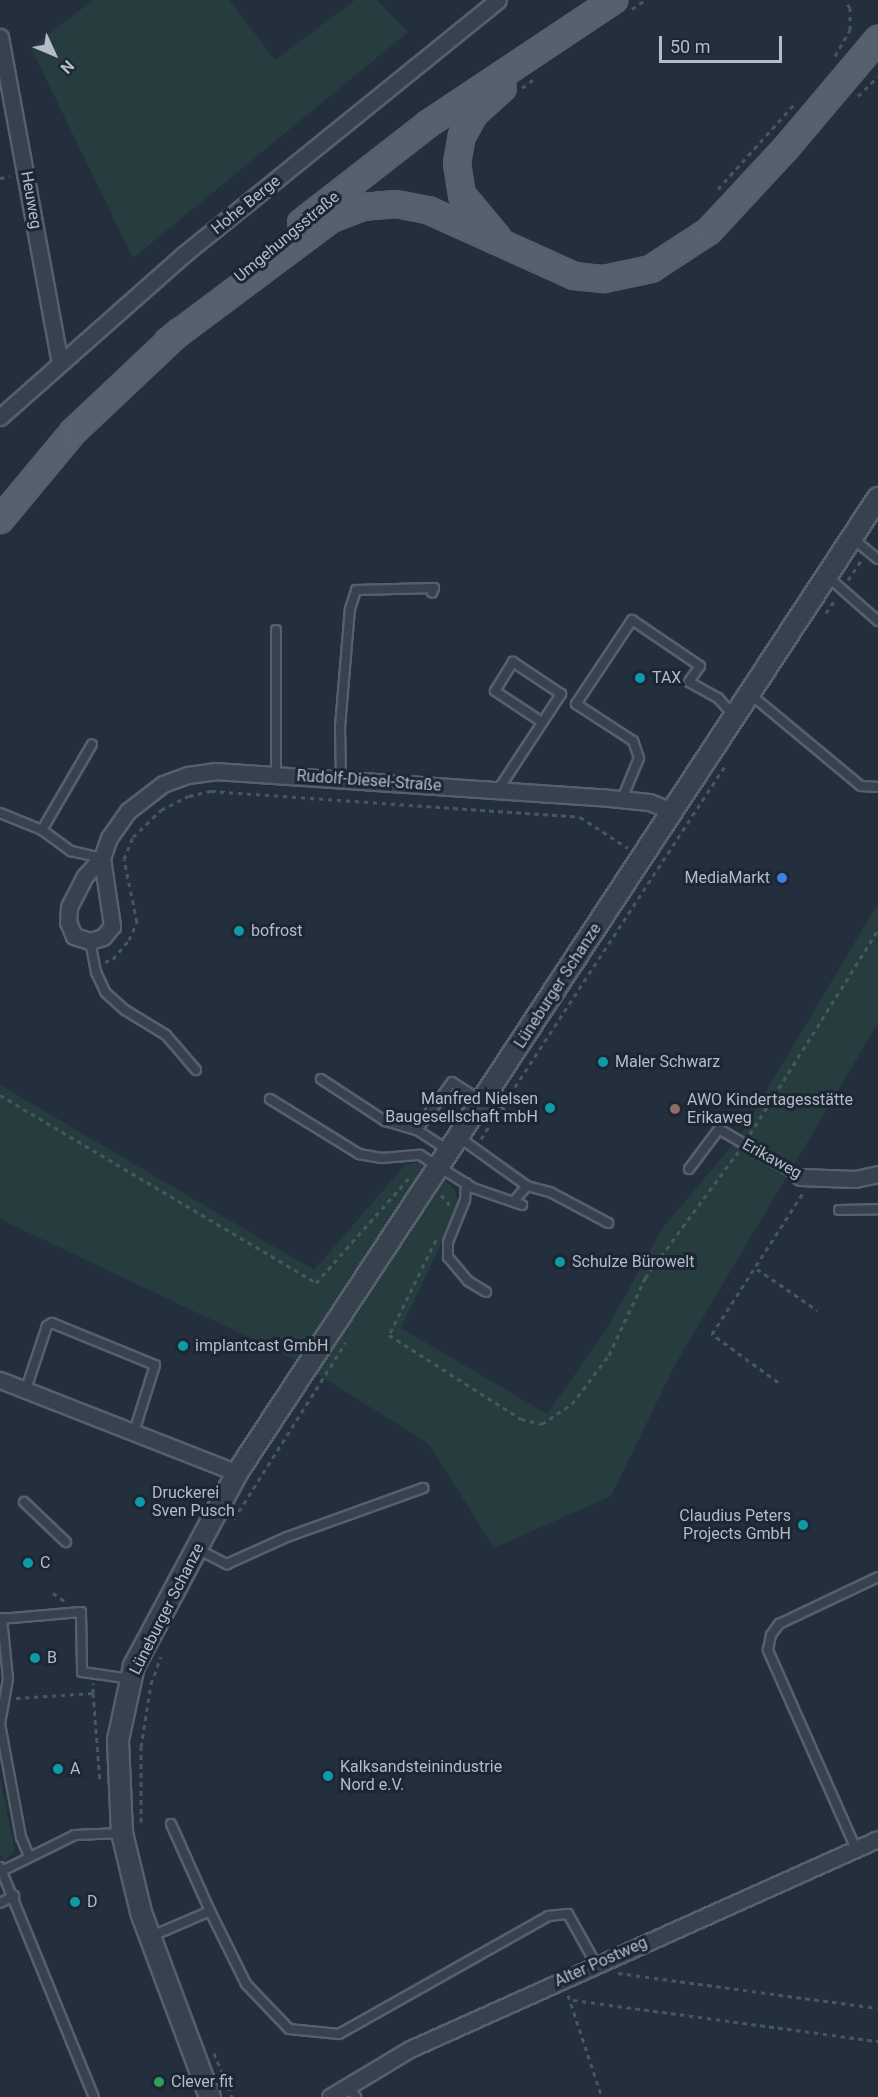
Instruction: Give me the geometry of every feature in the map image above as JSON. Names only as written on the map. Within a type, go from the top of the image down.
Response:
[{"type":"main road","points":[[500,240],[462,195],[457,163],[462,136],[474,114],[494,95],[617,5]]},
{"type":"main road","name":"Umgehungsstraße","points":[[0,520],[73,432],[168,341],[284,237],[373,165],[519,61],[617,5]]},
{"type":"main road","points":[[168,341],[331,219],[362,207],[396,204],[417,208],[500,240],[574,276],[604,279],[651,269],[709,231],[831,97],[878,39]]},
{"type":"street","name":"Hohe Berge","points":[[0,417],[183,255],[498,0]]},
{"type":"street","name":"Heuweg","points":[[0,37],[60,363]]},
{"type":"street","name":"Lüneburger Schanze","points":[[210,2097],[151,1936],[132,1831],[118,1740],[134,1666],[237,1473],[449,1151],[491,1106],[642,857],[750,694],[825,575],[878,498]]},
{"type":"street","name":"Rudolf-Diesel-Straße","points":[[90,941],[74,936],[68,922],[69,907],[85,876],[102,858],[110,838],[128,811],[163,784],[188,775],[215,771],[341,778],[622,799],[673,811]]},
{"type":"street","points":[[90,941],[103,937],[112,926],[102,858]]},
{"type":"street","name":"Erikaweg","points":[[805,1178],[855,1179],[878,1174]]},
{"type":"street","points":[[0,1380],[237,1473]]},
{"type":"street","name":"Alter Postweg","points":[[330,2097],[352,2092],[410,2049],[878,1839]]},
{"type":"lane","points":[[851,538],[878,559]]},
{"type":"lane","points":[[825,575],[878,621]]},
{"type":"lane","points":[[341,778],[340,727],[350,609],[356,590],[434,588],[432,593]]},
{"type":"lane","points":[[622,799],[639,758],[633,741],[576,704],[632,620],[700,666],[689,682],[718,698],[735,717]]},
{"type":"lane","points":[[276,630],[276,774]]},
{"type":"lane","points":[[498,790],[561,694],[513,662],[495,691],[542,722]]},
{"type":"lane","points":[[750,694],[861,786],[878,787]]},
{"type":"lane","points":[[42,830],[92,744]]},
{"type":"lane","points":[[0,813],[42,830],[70,851],[102,858]]},
{"type":"lane","points":[[90,941],[96,962],[96,972],[114,1002],[166,1035],[196,1070]]},
{"type":"lane","points":[[321,1079],[386,1121],[417,1130],[449,1151],[456,1176],[466,1183],[522,1205]]},
{"type":"lane","points":[[417,1130],[452,1082],[491,1106]]},
{"type":"lane","points":[[270,1099],[359,1154],[382,1158],[475,1149],[527,1186],[550,1192],[609,1223]]},
{"type":"lane","name":"Erikaweg","points":[[689,1169],[719,1129],[805,1178]]},
{"type":"lane","points":[[466,1183],[465,1200],[448,1242],[448,1257],[468,1281],[486,1292]]},
{"type":"lane","points":[[514,1201],[527,1186]]},
{"type":"lane","points":[[838,1210],[878,1209]]},
{"type":"lane","points":[[26,1389],[47,1326],[52,1323],[155,1365],[134,1432]]},
{"type":"lane","points":[[197,1549],[227,1564],[287,1537],[423,1488]]},
{"type":"lane","points":[[24,1502],[66,1542]]},
{"type":"lane","points":[[856,1849],[768,1650],[771,1635],[779,1624],[878,1577]]},
{"type":"lane","points":[[29,1856],[21,1837],[0,1724],[8,1679],[1,1618],[81,1612],[82,1672],[131,1679]]},
{"type":"lane","points":[[171,1824],[210,1911],[246,1983],[289,2029],[339,2034],[548,1916],[568,1914],[591,1966]]},
{"type":"lane","points":[[94,2097],[14,1896],[1,1869],[75,1835],[132,1831]]},
{"type":"lane","points":[[0,1903],[14,1896]]},
{"type":"lane","points":[[151,1936],[210,1911]]},
{"type":"path","points":[[617,5],[645,0]]},
{"type":"path","points":[[829,66],[850,30],[850,8],[845,0]]},
{"type":"path","points":[[520,90],[539,76]]},
{"type":"path","points":[[853,101],[878,76]]},
{"type":"path","points":[[717,190],[797,101]]},
{"type":"path","points":[[824,615],[867,551]]},
{"type":"path","points":[[475,1149],[491,1106],[659,869],[729,760]]},
{"type":"path","points":[[96,962],[113,959],[129,940],[137,922],[124,859],[133,837],[161,810],[189,796],[211,791],[580,817],[659,869]]},
{"type":"path","points":[[442,1229],[389,1335],[521,1419],[542,1424],[572,1404],[609,1355],[645,1278],[744,1143],[878,930]]},
{"type":"path","points":[[0,1095],[316,1283],[407,1178]]},
{"type":"path","points":[[436,1205],[456,1176]]},
{"type":"path","points":[[778,1382],[712,1334],[757,1269],[805,1178]]},
{"type":"path","points":[[757,1269],[817,1310]]},
{"type":"path","points":[[229,1527],[349,1338]]},
{"type":"path","points":[[132,1831],[141,1747],[151,1684],[163,1650]]},
{"type":"path","points":[[93,1673],[101,1787]]},
{"type":"path","points":[[3,1700],[93,1693]]},
{"type":"path","points":[[591,1966],[878,2008]]},
{"type":"path","points":[[602,2097],[573,2000],[878,2040]]},
{"type":"path","points":[[211,2044],[232,2097]]},
{"type":"green space","points":[[93,0],[229,0],[275,60],[355,0],[377,0],[408,32],[133,258],[31,48]]},
{"type":"green space","points":[[878,903],[878,1023],[676,1363],[611,1496],[494,1548],[429,1444],[290,1357],[0,1219],[0,1085],[314,1270],[405,1165],[421,1162],[454,1188],[459,1206],[401,1328],[547,1414],[608,1327],[662,1229],[739,1137]]},
{"type":"green space","points":[[0,1778],[15,1851],[4,1861],[0,1853]]},
{"type":"place","name":"TAX","points":[[640,678]]},
{"type":"place","name":"MediaMarkt","points":[[782,878]]},
{"type":"place","name":"bofrost","points":[[239,931]]},
{"type":"place","name":"Maler Schwarz","points":[[603,1062]]},
{"type":"place","name":"Manfred Nielsen Baugesellschaft mbH","points":[[550,1108]]},
{"type":"place","name":"AWO Kindertagesstätte Erikaweg","points":[[675,1109]]},
{"type":"place","name":"Schulze Bürowelt","points":[[560,1262]]},
{"type":"place","name":"implantcast GmbH","points":[[183,1346]]},
{"type":"place","name":"Druckerei Sven Pusch","points":[[140,1502]]},
{"type":"place","name":"Claudius Peters Projects GmbH","points":[[803,1525]]},
{"type":"place","name":"C","points":[[28,1563]]},
{"type":"place","name":"B","points":[[35,1658]]},
{"type":"place","name":"A","points":[[58,1769]]},
{"type":"place","name":"Kalksandsteinindustrie Nord e.V.","points":[[328,1776]]},
{"type":"place","name":"D","points":[[75,1902]]},
{"type":"place","name":"Clever fit","points":[[159,2082]]}]
